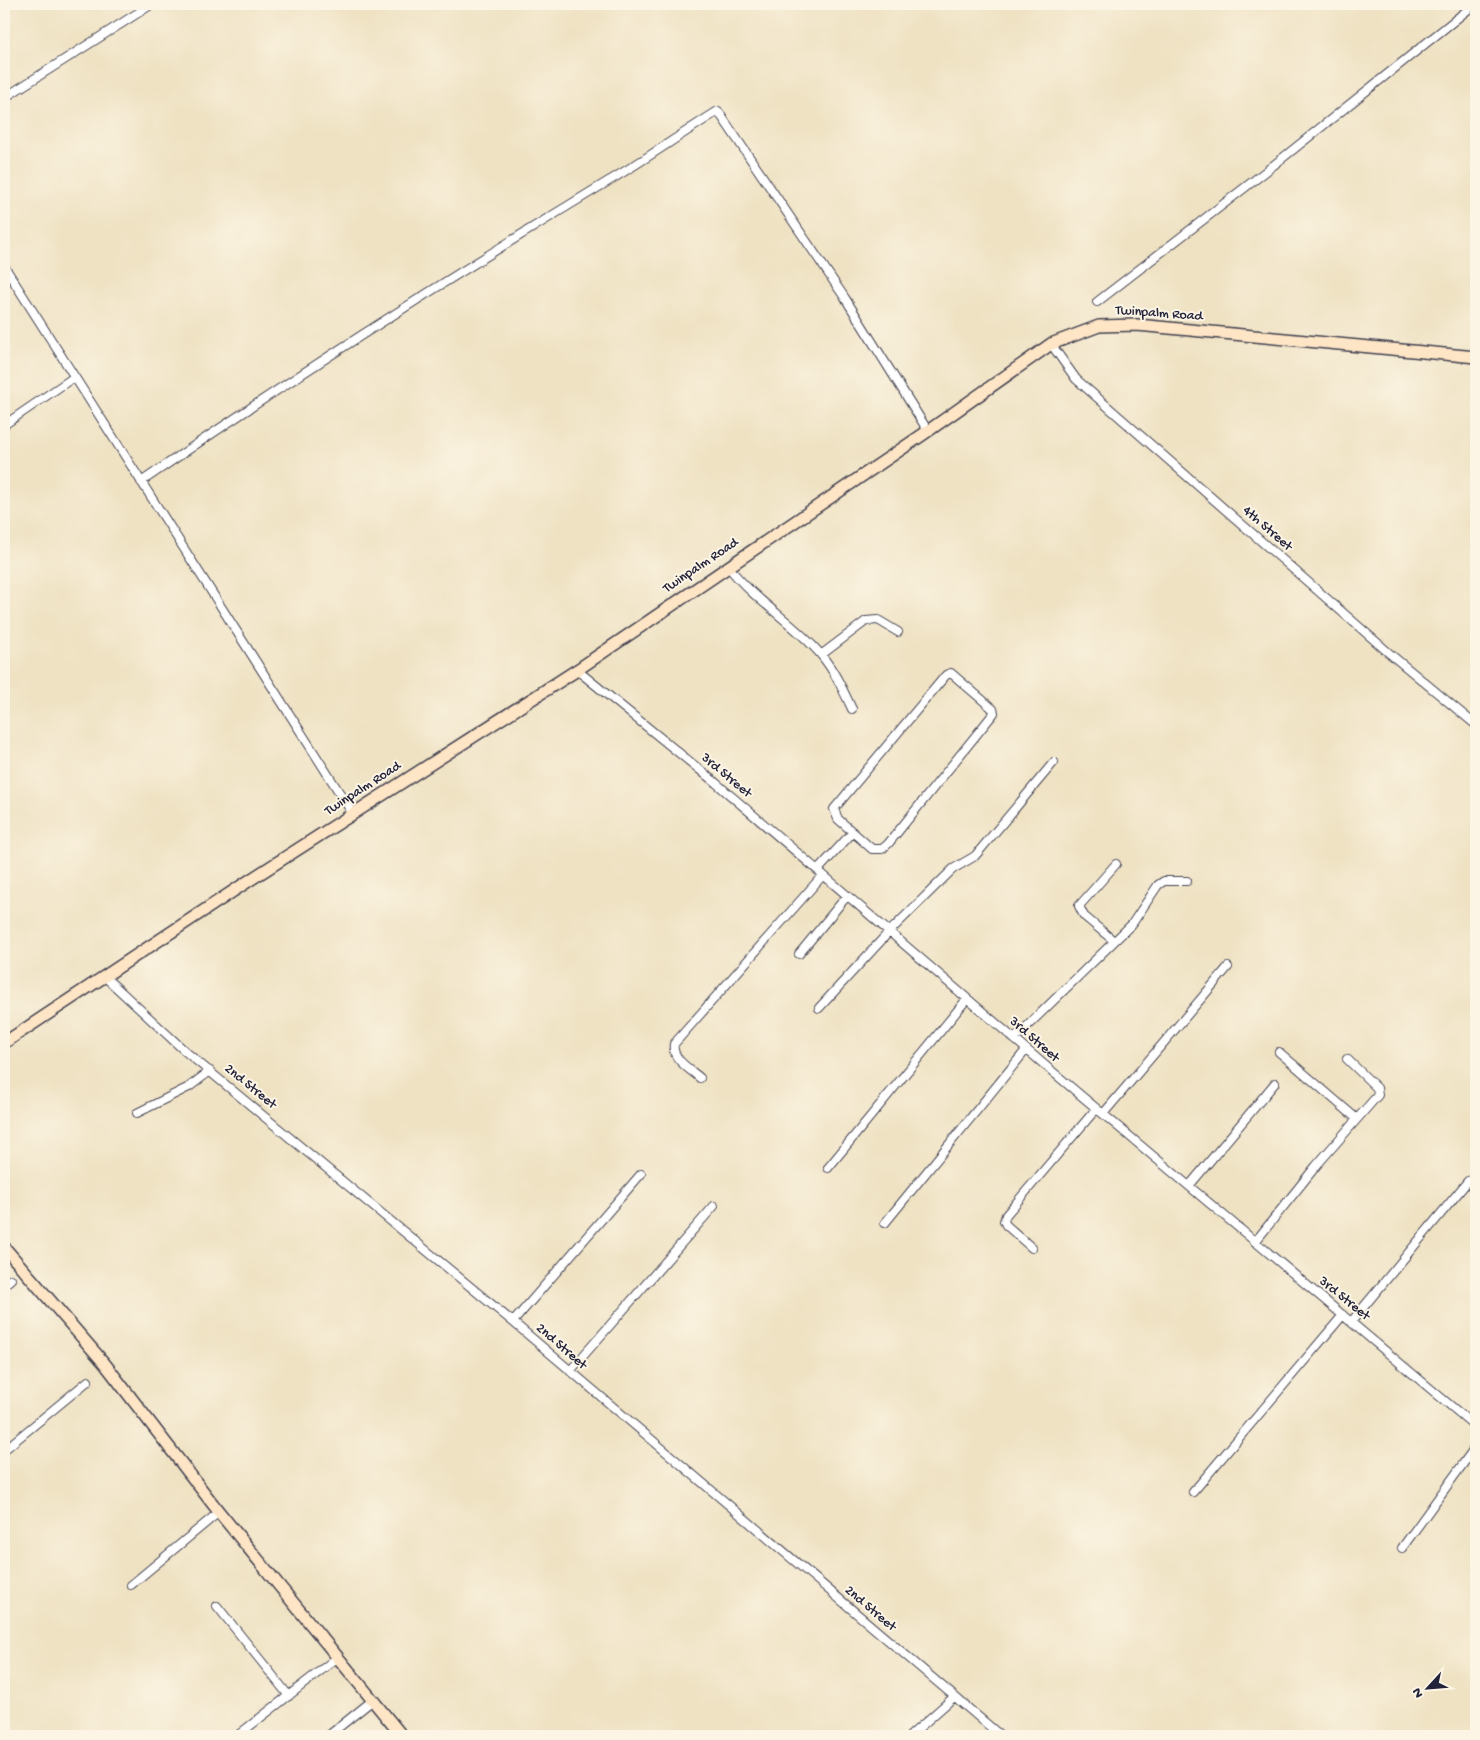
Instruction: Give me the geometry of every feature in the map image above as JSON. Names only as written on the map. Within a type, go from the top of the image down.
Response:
[{"type":"main road","name":"Twinpalm Road","points":[[4,1043],[104,976],[577,670],[928,431],[1051,344],[1099,326],[1137,325],[1476,357]]},
{"type":"main road","points":[[4,1247],[105,1364],[219,1512],[402,1736]]},
{"type":"street","points":[[4,98],[152,4]]},
{"type":"street","points":[[1097,302],[1265,172],[1475,4]]},
{"type":"street","points":[[141,482],[222,426],[466,268],[609,181],[718,111],[845,298],[928,431]]},
{"type":"street","points":[[4,266],[353,814]]},
{"type":"street","name":"4th Street","points":[[1051,344],[1076,379],[1382,646],[1476,725]]},
{"type":"street","points":[[4,425],[74,377]]},
{"type":"street","points":[[728,566],[740,582],[821,655],[835,673],[852,709]]},
{"type":"street","points":[[821,655],[866,621],[878,620],[898,632]]},
{"type":"street","name":"3rd Street","points":[[577,670],[716,783],[1099,1112],[1352,1321],[1476,1427]]},
{"type":"street","points":[[951,673],[956,676],[993,709],[992,718],[882,849],[872,849],[852,833],[834,814],[834,809],[946,675],[951,673]]},
{"type":"street","points":[[819,1008],[889,932],[953,870],[975,856],[1054,762]]},
{"type":"street","points":[[700,1078],[678,1059],[673,1049],[674,1044],[852,833]]},
{"type":"street","points":[[1114,941],[1084,916],[1079,906],[1116,864]]},
{"type":"street","points":[[1014,1039],[1132,924],[1158,885],[1164,880],[1187,881]]},
{"type":"street","points":[[799,954],[847,896]]},
{"type":"street","points":[[1032,1248],[1006,1225],[1004,1221],[1006,1215],[1228,967]]},
{"type":"street","name":"2nd Street","points":[[104,976],[210,1071],[513,1322],[1001,1736]]},
{"type":"street","points":[[828,1168],[967,999]]},
{"type":"street","points":[[885,1223],[1026,1050]]},
{"type":"street","points":[[1279,1052],[1357,1119]]},
{"type":"street","points":[[1255,1242],[1379,1092],[1347,1059]]},
{"type":"street","points":[[137,1112],[189,1087],[210,1071]]},
{"type":"street","points":[[1188,1186],[1275,1083]]},
{"type":"street","points":[[513,1322],[641,1174]]},
{"type":"street","points":[[1352,1321],[1468,1181],[1476,1179]]},
{"type":"street","points":[[570,1371],[714,1206]]},
{"type":"street","points":[[4,1285],[11,1279]]},
{"type":"street","points":[[1193,1492],[1343,1315]]},
{"type":"street","points":[[4,1450],[88,1381]]},
{"type":"street","points":[[1402,1548],[1476,1446]]},
{"type":"street","points":[[131,1585],[219,1512]]},
{"type":"street","points":[[217,1606],[289,1696]]},
{"type":"street","points":[[238,1736],[338,1657]]},
{"type":"street","points":[[910,1736],[954,1697]]},
{"type":"street","points":[[328,1736],[373,1700]]}]
